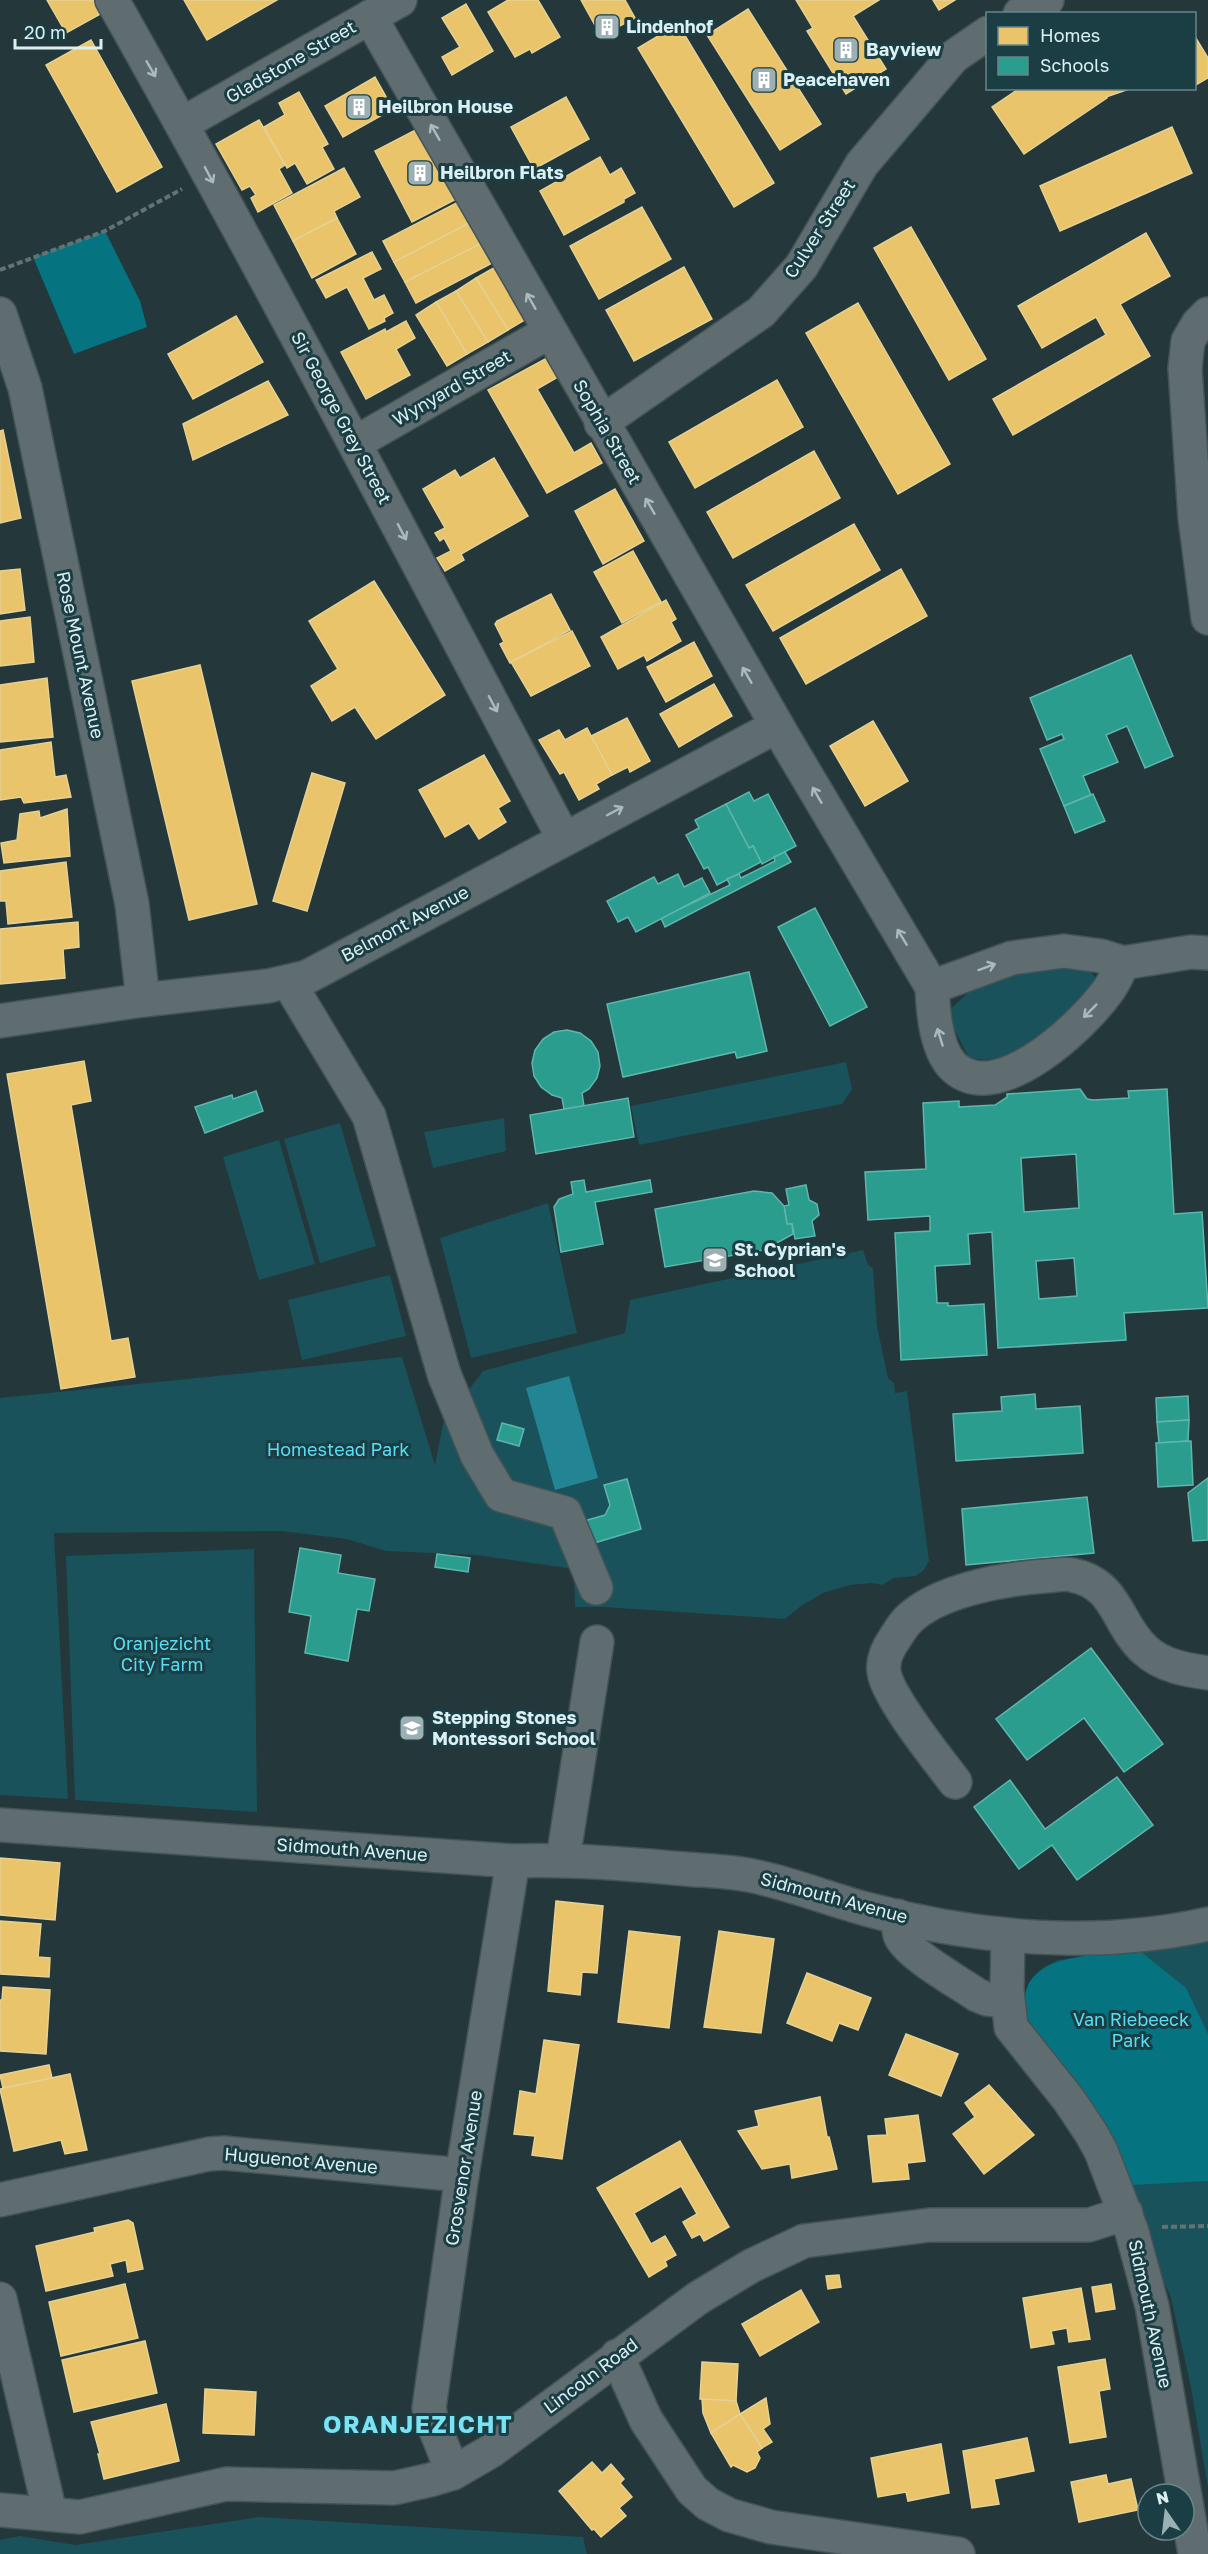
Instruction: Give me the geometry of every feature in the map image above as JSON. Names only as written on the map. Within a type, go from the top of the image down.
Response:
[{"type":"street","name":"Sir George Grey Street","points":[[112,0],[355,443],[564,839]]},
{"type":"street","name":"Gladstone Street","points":[[182,124],[400,0]]},
{"type":"street","points":[[1024,12],[1047,0]]},
{"type":"street","name":"Sophia Street","points":[[370,17],[601,423],[847,846],[932,987]]},
{"type":"street","name":"Culver Street","points":[[601,423],[761,312],[801,267],[862,164],[953,57],[986,34]]},
{"type":"street","points":[[1208,314],[1198,324],[1188,341],[1185,357],[1195,518],[1208,618]]},
{"type":"street","name":"Rose Mount Avenue","points":[[0,315],[13,390],[132,904],[143,1000]]},
{"type":"street","name":"Wynyard Street","points":[[355,443],[549,333]]},
{"type":"street","points":[[1186,381],[1208,351]]},
{"type":"street","name":"Belmont Avenue","points":[[0,1021],[143,1000],[289,983],[307,977],[777,726]]},
{"type":"street","points":[[1122,963],[1109,990],[1094,1008],[1049,1050],[1007,1074],[989,1079],[973,1077],[956,1069],[944,1053],[933,1015],[932,987],[1012,958],[1064,951],[1101,956],[1122,963],[1191,952],[1208,953]]},
{"type":"street","points":[[289,983],[369,1116],[444,1374],[477,1455],[501,1495],[565,1513],[596,1588]]},
{"type":"street","points":[[955,1782],[896,1701],[884,1672],[887,1650],[909,1619],[936,1602],[956,1593],[1014,1578],[1070,1575],[1091,1581],[1112,1600],[1145,1651],[1177,1668],[1208,1673]]},
{"type":"street","points":[[562,1859],[597,1642]]},
{"type":"street","name":"Sidmouth Avenue","points":[[0,1825],[513,1861],[562,1859],[752,1876],[868,1910],[936,1925],[1008,1936],[1008,2001],[1011,2027],[1069,2100],[1091,2133],[1101,2151],[1129,2222],[1152,2306],[1195,2554]]},
{"type":"street","name":"Grosvenor Avenue","points":[[453,2473],[429,2408],[462,2175],[513,1861]]},
{"type":"street","points":[[898,1916],[900,1935],[908,1947],[977,1995],[987,1999],[1008,2001]]},
{"type":"street","points":[[1008,1936],[1090,1938],[1170,1932],[1208,1924]]},
{"type":"street","name":"Huguenot Avenue","points":[[0,2200],[209,2154],[224,2153],[462,2175]]},
{"type":"street","name":"Lincoln Road","points":[[0,2510],[80,2517],[226,2484],[394,2488],[453,2473],[491,2451],[617,2355],[698,2298],[751,2266],[804,2241],[930,2225],[1089,2225],[1129,2222]]},
{"type":"street","points":[[0,2299],[50,2513]]},
{"type":"street","points":[[617,2355],[646,2420],[692,2490],[708,2504],[729,2515],[771,2527],[958,2554]]},
{"type":"path","points":[[0,270],[105,231],[209,174]]},
{"type":"path","points":[[1129,2222],[1151,2227],[1208,2226]]},
{"type":"green space","points":[[105,231],[140,301],[147,327],[74,354],[33,257]]},
{"type":"green space","points":[[1085,966],[1096,978],[1080,1004],[1055,1027],[1011,1053],[987,1060],[969,1058],[946,1013],[979,983],[1010,968]]},
{"type":"green space","points":[[846,1062],[852,1089],[842,1104],[639,1145],[631,1106]]},
{"type":"green space","points":[[504,1118],[506,1151],[433,1168],[424,1132]]},
{"type":"green space","points":[[340,1123],[376,1246],[320,1263],[284,1139]]},
{"type":"green space","points":[[279,1140],[315,1264],[259,1280],[223,1157]]},
{"type":"green space","points":[[548,1203],[577,1333],[471,1358],[440,1238]]},
{"type":"green space","name":"Homestead Park","points":[[863,1250],[868,1265],[873,1268],[877,1326],[888,1378],[894,1383],[895,1393],[907,1391],[929,1561],[923,1571],[915,1576],[894,1578],[882,1585],[872,1583],[850,1585],[823,1593],[785,1619],[575,1607],[574,1569],[476,1555],[386,1551],[347,1539],[281,1531],[54,1533],[68,1799],[0,1795],[0,1398],[402,1357],[435,1465],[443,1424],[483,1371],[625,1333],[630,1300]]},
{"type":"green space","points":[[390,1275],[406,1336],[302,1360],[288,1300]]},
{"type":"green space","name":"Oranjezicht City Farm","points":[[254,1549],[257,1812],[75,1800],[66,1556]]},
{"type":"green space","name":"Van Riebeeck Park","points":[[1208,1938],[1208,2488],[1191,2387],[1170,2294],[1158,2273],[1028,1984],[1043,1968],[1058,1960],[1141,1952]]},
{"type":"green space","name":"Van Riebeeck Park","points":[[1141,1952],[1186,1988],[1208,2034],[1208,2181],[1131,2185],[1030,2029],[1025,2006],[1027,1988],[1036,1974],[1050,1965],[1068,1959]]},
{"type":"green space","points":[[259,2517],[583,2537],[587,2554],[0,2554],[0,2540],[20,2536],[75,2545]]},
{"type":"shaded area","points":[[569,1376],[598,1478],[555,1490],[526,1388]]},
{"type":"building: Homes","points":[[47,0],[98,0],[104,12],[66,33]]},
{"type":"building: Homes","points":[[184,0],[277,0],[207,40]]},
{"type":"building: Homes","points":[[508,0],[538,0],[560,37],[532,53],[530,49],[515,57],[488,12]]},
{"type":"building: Homes","name":"Lindenhof","points":[[581,0],[625,0],[635,18],[601,36]]},
{"type":"building: Homes","name":"Bayview","points":[[796,0],[879,0],[853,16],[886,69],[846,94],[807,31],[813,28]]},
{"type":"building: Homes","name":"Bayview","points":[[933,0],[955,0],[939,10]]},
{"type":"building: Homes","points":[[466,4],[493,51],[452,75],[442,57],[460,47],[442,18]]},
{"type":"building: Homes","name":"Peacehaven","points":[[748,9],[821,124],[780,150],[707,35]]},
{"type":"building: Homes","points":[[678,24],[774,183],[734,207],[638,48]]},
{"type":"building: Homes","points":[[1196,38],[1208,58],[1208,78],[1196,85]]},
{"type":"building: Homes","points":[[91,40],[162,167],[117,192],[46,65]]},
{"type":"building: Homes","name":"Heilbron House","points":[[375,77],[393,109],[343,137],[325,106]]},
{"type":"building: Homes","points":[[1017,90],[1126,90],[1106,97],[1024,154],[992,107]]},
{"type":"building: Homes","points":[[299,92],[328,144],[322,147],[334,169],[307,184],[295,163],[287,168],[264,127],[285,115],[279,103]]},
{"type":"building: Homes","points":[[566,97],[589,139],[534,169],[511,127]]},
{"type":"building: Homes","points":[[259,120],[285,165],[279,169],[292,193],[258,212],[251,198],[256,195],[250,186],[242,190],[216,144]]},
{"type":"building: Homes","name":"Heilbron Flats","points":[[429,123],[466,194],[412,222],[375,151]]},
{"type":"building: Homes","points":[[1172,127],[1192,173],[1060,231],[1040,186]]},
{"type":"building: Homes","points":[[600,157],[610,175],[621,168],[635,193],[624,199],[624,202],[564,235],[540,191]]},
{"type":"building: Homes","points":[[344,168],[360,197],[334,211],[337,218],[293,241],[274,205]]},
{"type":"building: Homes","points":[[466,198],[477,219],[394,262],[383,241]]},
{"type":"building: Homes","points":[[642,207],[671,259],[599,299],[570,246]]},
{"type":"building: Homes","points":[[337,218],[356,254],[312,278],[293,241]]},
{"type":"building: Homes","points":[[477,219],[488,240],[405,282],[394,262]]},
{"type":"building: Homes","points":[[911,227],[986,359],[949,380],[874,248]]},
{"type":"building: Homes","points":[[1146,233],[1170,276],[1120,304],[1150,356],[1013,435],[993,399],[1106,335],[1096,317],[1042,348],[1018,306]]},
{"type":"building: Homes","points":[[488,240],[498,260],[416,303],[405,282]]},
{"type":"building: Homes","points":[[372,252],[381,269],[363,278],[374,300],[384,295],[393,313],[384,318],[385,321],[369,329],[347,287],[326,298],[316,280]]},
{"type":"building: Homes","points":[[497,266],[528,318],[508,330],[476,278]]},
{"type":"building: Homes","points":[[684,267],[712,319],[634,361],[606,310]]},
{"type":"building: Homes","points":[[476,278],[508,330],[488,342],[456,291]]},
{"type":"building: Homes","points":[[456,291],[488,342],[467,354],[436,302]]},
{"type":"building: Homes","points":[[436,302],[467,354],[447,366],[416,315]]},
{"type":"building: Homes","points":[[858,303],[950,464],[898,494],[806,333]]},
{"type":"building: Homes","points":[[236,316],[263,362],[193,399],[168,354]]},
{"type":"building: Homes","points":[[406,321],[415,338],[396,349],[410,375],[366,399],[341,352],[385,329],[386,332]]},
{"type":"building: Homes","points":[[547,358],[558,377],[537,389],[574,453],[591,443],[602,463],[547,493],[488,390]]},
{"type":"building: Homes","points":[[777,380],[803,427],[695,488],[669,442]]},
{"type":"building: Homes","points":[[268,381],[288,415],[193,460],[183,424]]},
{"type":"building: Homes","points":[[3,430],[21,518],[0,523],[0,431]]},
{"type":"building: Homes","points":[[814,451],[840,498],[733,558],[707,512]]},
{"type":"building: Homes","points":[[494,458],[528,516],[461,554],[464,560],[445,571],[437,558],[451,551],[444,538],[440,541],[435,533],[445,528],[423,489],[455,470],[460,478]]},
{"type":"building: Homes","points":[[615,489],[644,541],[603,564],[575,511]]},
{"type":"building: Homes","points":[[854,524],[880,570],[773,631],[746,585]]},
{"type":"building: Homes","points":[[633,551],[661,602],[622,623],[594,572]]},
{"type":"building: Homes","points":[[20,569],[25,610],[0,614],[0,571]]},
{"type":"building: Homes","points":[[901,569],[927,616],[806,684],[780,638]]},
{"type":"building: Homes","points":[[374,581],[445,695],[376,739],[355,707],[332,721],[311,686],[338,669],[309,621]]},
{"type":"building: Homes","points":[[551,594],[570,630],[510,663],[500,644],[504,642],[495,624]]},
{"type":"building: Homes","points":[[666,600],[676,619],[671,622],[681,641],[647,661],[644,655],[618,669],[601,637]]},
{"type":"building: Homes","points":[[30,617],[34,662],[0,666],[0,621]]},
{"type":"building: Homes","points":[[572,631],[590,666],[531,696],[511,662]]},
{"type":"building: Homes","points":[[694,642],[712,676],[666,702],[647,667]]},
{"type":"building: Homes","points":[[200,665],[257,904],[189,920],[132,681]]},
{"type":"building: Homes","points":[[47,678],[53,737],[0,742],[0,685]]},
{"type":"building: Homes","points":[[714,684],[732,716],[679,747],[660,714]]},
{"type":"building: Homes","points":[[627,718],[650,761],[630,772],[628,767],[612,775],[591,736]]},
{"type":"building: Homes","points":[[873,721],[908,781],[865,806],[830,746]]},
{"type":"building: Homes","points":[[587,728],[612,775],[596,784],[599,789],[579,800],[564,772],[560,774],[539,740],[559,730],[565,740]]},
{"type":"building: Homes","points":[[51,742],[55,777],[66,775],[71,797],[24,803],[21,797],[0,800],[0,750]]},
{"type":"building: Homes","points":[[484,755],[510,801],[498,808],[506,822],[479,839],[469,823],[445,837],[419,790]]},
{"type":"building: Homes","points":[[312,773],[345,783],[307,911],[273,901]]},
{"type":"building: Homes","points":[[67,809],[70,856],[4,863],[1,843],[17,840],[20,814],[39,811],[40,818]]},
{"type":"building: Homes","points":[[66,862],[72,917],[8,924],[6,901],[0,901],[0,871]]},
{"type":"building: Homes","points":[[78,922],[79,947],[63,949],[65,978],[0,984],[0,929]]},
{"type":"building: Homes","points":[[84,1061],[91,1101],[71,1105],[111,1341],[128,1338],[135,1377],[61,1389],[7,1074]]},
{"type":"building: Homes","points":[[0,1858],[60,1863],[55,1920],[0,1915]]},
{"type":"building: Homes","points":[[556,1901],[603,1906],[597,1973],[582,1972],[580,1995],[548,1991]]},
{"type":"building: Homes","points":[[0,1921],[41,1924],[38,1957],[50,1958],[49,1977],[0,1974]]},
{"type":"building: Homes","points":[[629,1931],[680,1937],[669,2028],[618,2022]]},
{"type":"building: Homes","points":[[719,1931],[774,1939],[761,2033],[704,2027]]},
{"type":"building: Homes","points":[[807,1973],[871,1998],[858,2030],[839,2023],[832,2041],[787,2023]]},
{"type":"building: Homes","points":[[3,1987],[50,1990],[46,2054],[0,2051],[0,2000],[2,2000]]},
{"type":"building: Homes","points":[[906,2034],[958,2054],[941,2096],[889,2075]]},
{"type":"building: Homes","points":[[544,2040],[579,2045],[562,2159],[532,2155],[535,2136],[514,2134],[520,2091],[536,2094]]},
{"type":"building: Homes","points":[[49,2065],[52,2078],[3,2088],[0,2075]]},
{"type":"building: Homes","points":[[70,2074],[87,2150],[65,2154],[61,2140],[14,2151],[0,2089]]},
{"type":"building: Homes","points":[[989,2085],[1034,2135],[984,2174],[953,2134],[975,2117],[965,2103]]},
{"type":"building: Homes","points":[[820,2097],[827,2137],[829,2137],[837,2169],[792,2178],[790,2164],[762,2169],[738,2131],[759,2126],[755,2111]]},
{"type":"building: Homes","points":[[918,2115],[925,2161],[907,2163],[909,2179],[873,2182],[868,2136],[887,2135],[885,2119]]},
{"type":"building: Homes","points":[[680,2141],[729,2227],[704,2241],[700,2234],[692,2238],[683,2222],[697,2214],[681,2186],[634,2213],[651,2244],[665,2236],[676,2255],[665,2261],[667,2266],[649,2277],[597,2188]]},
{"type":"building: Homes","points":[[128,2220],[133,2223],[143,2269],[128,2272],[126,2260],[110,2264],[113,2276],[46,2291],[36,2246],[95,2232],[94,2228]]},
{"type":"building: Homes","points":[[839,2275],[841,2287],[828,2289],[826,2276]]},
{"type":"building: Homes","points":[[125,2284],[138,2338],[61,2356],[49,2302]]},
{"type":"building: Homes","points":[[1111,2284],[1115,2309],[1096,2312],[1092,2287]]},
{"type":"building: Homes","points":[[1081,2288],[1090,2339],[1069,2342],[1067,2328],[1051,2331],[1054,2344],[1031,2348],[1023,2298]]},
{"type":"building: Homes","points":[[801,2290],[819,2322],[760,2356],[742,2324]]},
{"type":"building: Homes","points":[[145,2341],[157,2393],[74,2412],[62,2360]]},
{"type":"building: Homes","points":[[1105,2359],[1110,2389],[1099,2391],[1106,2437],[1070,2443],[1058,2367]]},
{"type":"building: Homes","points":[[702,2362],[738,2364],[736,2401],[700,2399]]},
{"type":"building: Homes","points":[[205,2389],[256,2392],[254,2435],[203,2433]]},
{"type":"building: Homes","points":[[766,2398],[770,2424],[763,2429],[772,2442],[762,2448],[740,2414]]},
{"type":"building: Homes","points":[[702,2399],[736,2401],[740,2414],[711,2433],[703,2413]]},
{"type":"building: Homes","points":[[166,2404],[179,2461],[104,2479],[91,2422]]},
{"type":"building: Homes","points":[[740,2414],[762,2448],[757,2452],[760,2458],[755,2468],[747,2472],[733,2465],[731,2467],[711,2433]]},
{"type":"building: Homes","points":[[1027,2438],[1034,2471],[994,2479],[999,2504],[972,2508],[963,2451]]},
{"type":"building: Homes","points":[[941,2444],[949,2493],[908,2501],[906,2492],[878,2497],[871,2458]]},
{"type":"building: Homes","points":[[592,2462],[602,2473],[611,2464],[624,2479],[620,2483],[632,2497],[619,2508],[626,2516],[601,2537],[594,2529],[592,2530],[559,2491]]},
{"type":"building: Homes","points":[[1106,2475],[1108,2484],[1131,2479],[1136,2510],[1079,2522],[1071,2482]]},
{"type":"building: Schools","points":[[1131,655],[1173,756],[1145,768],[1127,726],[1106,735],[1118,762],[1083,776],[1091,795],[1064,806],[1040,749],[1064,739],[1062,734],[1047,740],[1030,698]]},
{"type":"building: Schools","points":[[749,792],[754,801],[768,794],[796,846],[762,864],[753,846],[749,848],[726,804]]},
{"type":"building: Schools","points":[[1093,794],[1105,821],[1075,833],[1064,806]]},
{"type":"building: Schools","points":[[726,804],[749,848],[753,846],[761,862],[717,885],[708,867],[704,869],[686,835],[699,828],[695,820]]},
{"type":"building: Schools","points":[[785,852],[791,862],[665,927],[661,918],[730,885],[727,879],[739,874],[741,878],[775,861],[774,857]]},
{"type":"building: Schools","points":[[678,874],[684,887],[702,878],[710,893],[636,932],[628,917],[618,922],[607,901],[654,877],[658,884]]},
{"type":"building: Schools","points":[[815,908],[867,1007],[830,1026],[778,927]]},
{"type":"building: Schools","points":[[749,972],[767,1051],[737,1058],[735,1052],[623,1077],[607,1004]]},
{"type":"building: Schools","points":[[567,1030],[580,1033],[591,1041],[598,1052],[600,1066],[597,1078],[589,1089],[582,1093],[584,1106],[564,1109],[562,1098],[552,1095],[541,1087],[534,1076],[532,1063],[535,1050],[543,1039],[554,1032]]},
{"type":"building: Schools","name":"St. Cyprian's School","points":[[1080,1089],[1087,1099],[1093,1100],[1129,1098],[1128,1091],[1167,1089],[1174,1214],[1202,1212],[1208,1308],[1124,1313],[1126,1340],[998,1348],[992,1232],[968,1234],[970,1264],[935,1266],[937,1303],[948,1303],[948,1306],[984,1304],[987,1355],[901,1360],[895,1233],[930,1231],[930,1216],[868,1220],[865,1172],[926,1169],[923,1103],[959,1101],[959,1107],[995,1105],[1007,1097],[1007,1094]],"holes":[[[1076,1154],[1079,1208],[1024,1212],[1021,1158]],[[1074,1258],[1077,1296],[1039,1299],[1036,1261]]]},
{"type":"building: Schools","points":[[256,1091],[263,1111],[205,1133],[195,1107],[232,1095],[233,1099]]},
{"type":"building: Schools","points":[[628,1098],[634,1137],[536,1154],[530,1115]]},
{"type":"building: Schools","points":[[584,1180],[586,1192],[650,1180],[652,1192],[595,1202],[603,1244],[561,1252],[554,1207],[559,1199],[573,1194],[571,1182]]},
{"type":"building: Schools","points":[[806,1185],[809,1200],[817,1204],[819,1215],[812,1221],[815,1236],[795,1239],[792,1224],[787,1224],[784,1206],[789,1205],[786,1189]]},
{"type":"building: Schools","points":[[754,1191],[772,1193],[784,1206],[787,1224],[792,1224],[793,1234],[764,1250],[665,1267],[655,1209]]},
{"type":"building: Schools","points":[[1035,1394],[1036,1409],[1080,1406],[1083,1453],[956,1461],[953,1414],[1002,1411],[1001,1397]]},
{"type":"building: Schools","points":[[1188,1396],[1189,1420],[1157,1422],[1156,1398]]},
{"type":"building: Schools","points":[[1189,1420],[1188,1441],[1159,1443],[1157,1422]]},
{"type":"building: Schools","points":[[502,1423],[524,1429],[519,1446],[497,1440]]},
{"type":"building: Schools","points":[[1191,1441],[1193,1485],[1158,1487],[1156,1443]]},
{"type":"building: Schools","points":[[1208,1478],[1208,1540],[1193,1541],[1188,1493]]},
{"type":"building: Schools","points":[[627,1479],[641,1529],[591,1544],[584,1521],[605,1515],[610,1505],[604,1485]]},
{"type":"building: Schools","points":[[1087,1497],[1094,1553],[966,1565],[962,1509]]},
{"type":"building: Schools","points":[[300,1548],[341,1555],[338,1573],[375,1579],[369,1611],[357,1609],[348,1661],[305,1653],[311,1616],[289,1612]]},
{"type":"building: Schools","points":[[437,1554],[470,1558],[468,1572],[435,1567]]},
{"type":"building: Schools","points":[[1091,1648],[1163,1744],[1124,1772],[1084,1718],[1027,1760],[996,1719]]},
{"type":"building: Schools","points":[[1117,1777],[1153,1825],[1077,1880],[1052,1845],[1019,1869],[974,1807],[1010,1780],[1045,1829]]},
{"type":"place","name":"Lindenhof","points":[[607,27]]},
{"type":"place","name":"Bayview","points":[[846,50]]},
{"type":"place","name":"Peacehaven","points":[[764,80]]},
{"type":"place","name":"Heilbron House","points":[[359,107]]},
{"type":"place","name":"Heilbron Flats","points":[[420,173]]},
{"type":"place","name":"St. Cyprian's School","points":[[715,1260]]},
{"type":"place","name":"Stepping Stones Montessori School","points":[[412,1728]]},
{"type":"district","name":"ORANJEZICHT","points":[[418,2425]]}]
